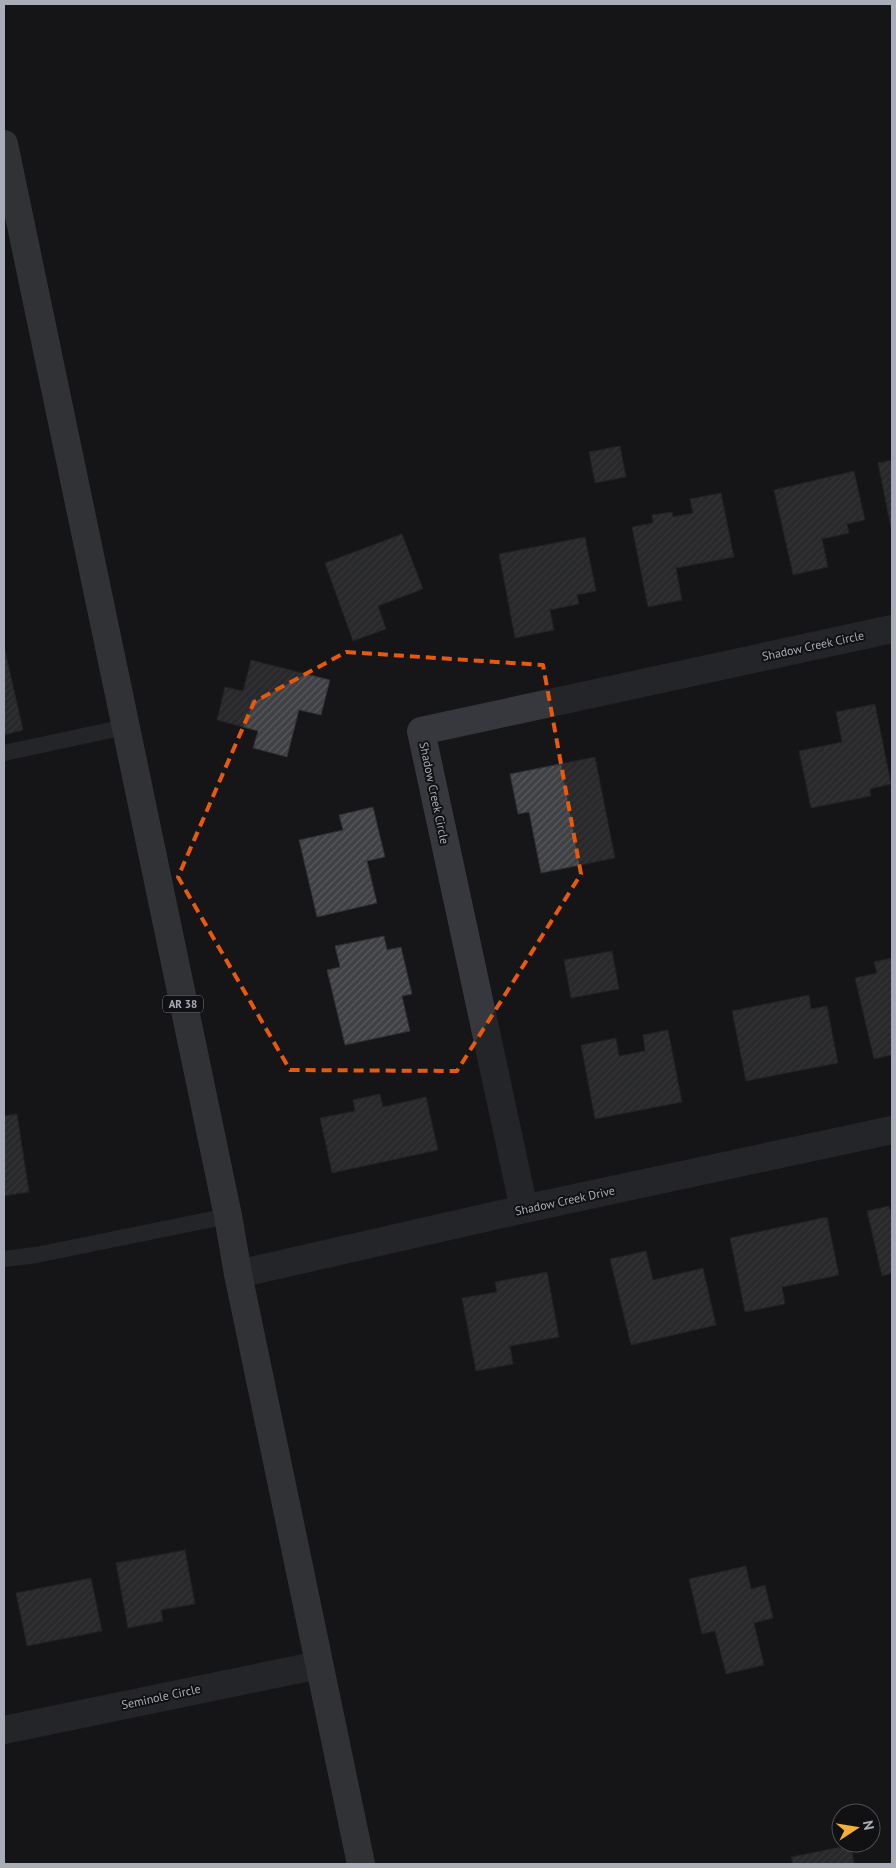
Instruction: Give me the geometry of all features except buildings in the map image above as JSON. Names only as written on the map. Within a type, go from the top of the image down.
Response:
[{"type":"main road","name":"AR 38","points":[[4,144],[361,1864]]},
{"type":"street","name":"Shadow Creek Circle","points":[[524,1209],[421,731],[892,629]]},
{"type":"street","name":"Shadow Creek Drive","points":[[238,1274],[524,1209],[892,1130]]},
{"type":"street","name":"Seminole Circle","points":[[4,1730],[319,1664]]},
{"type":"lane","points":[[4,753],[125,726]]},
{"type":"lane","points":[[4,1259],[36,1255],[228,1216]]},
{"type":"highlighted area","points":[[346,652],[543,665],[581,874],[457,1071],[290,1070],[178,877],[254,702]]}]
